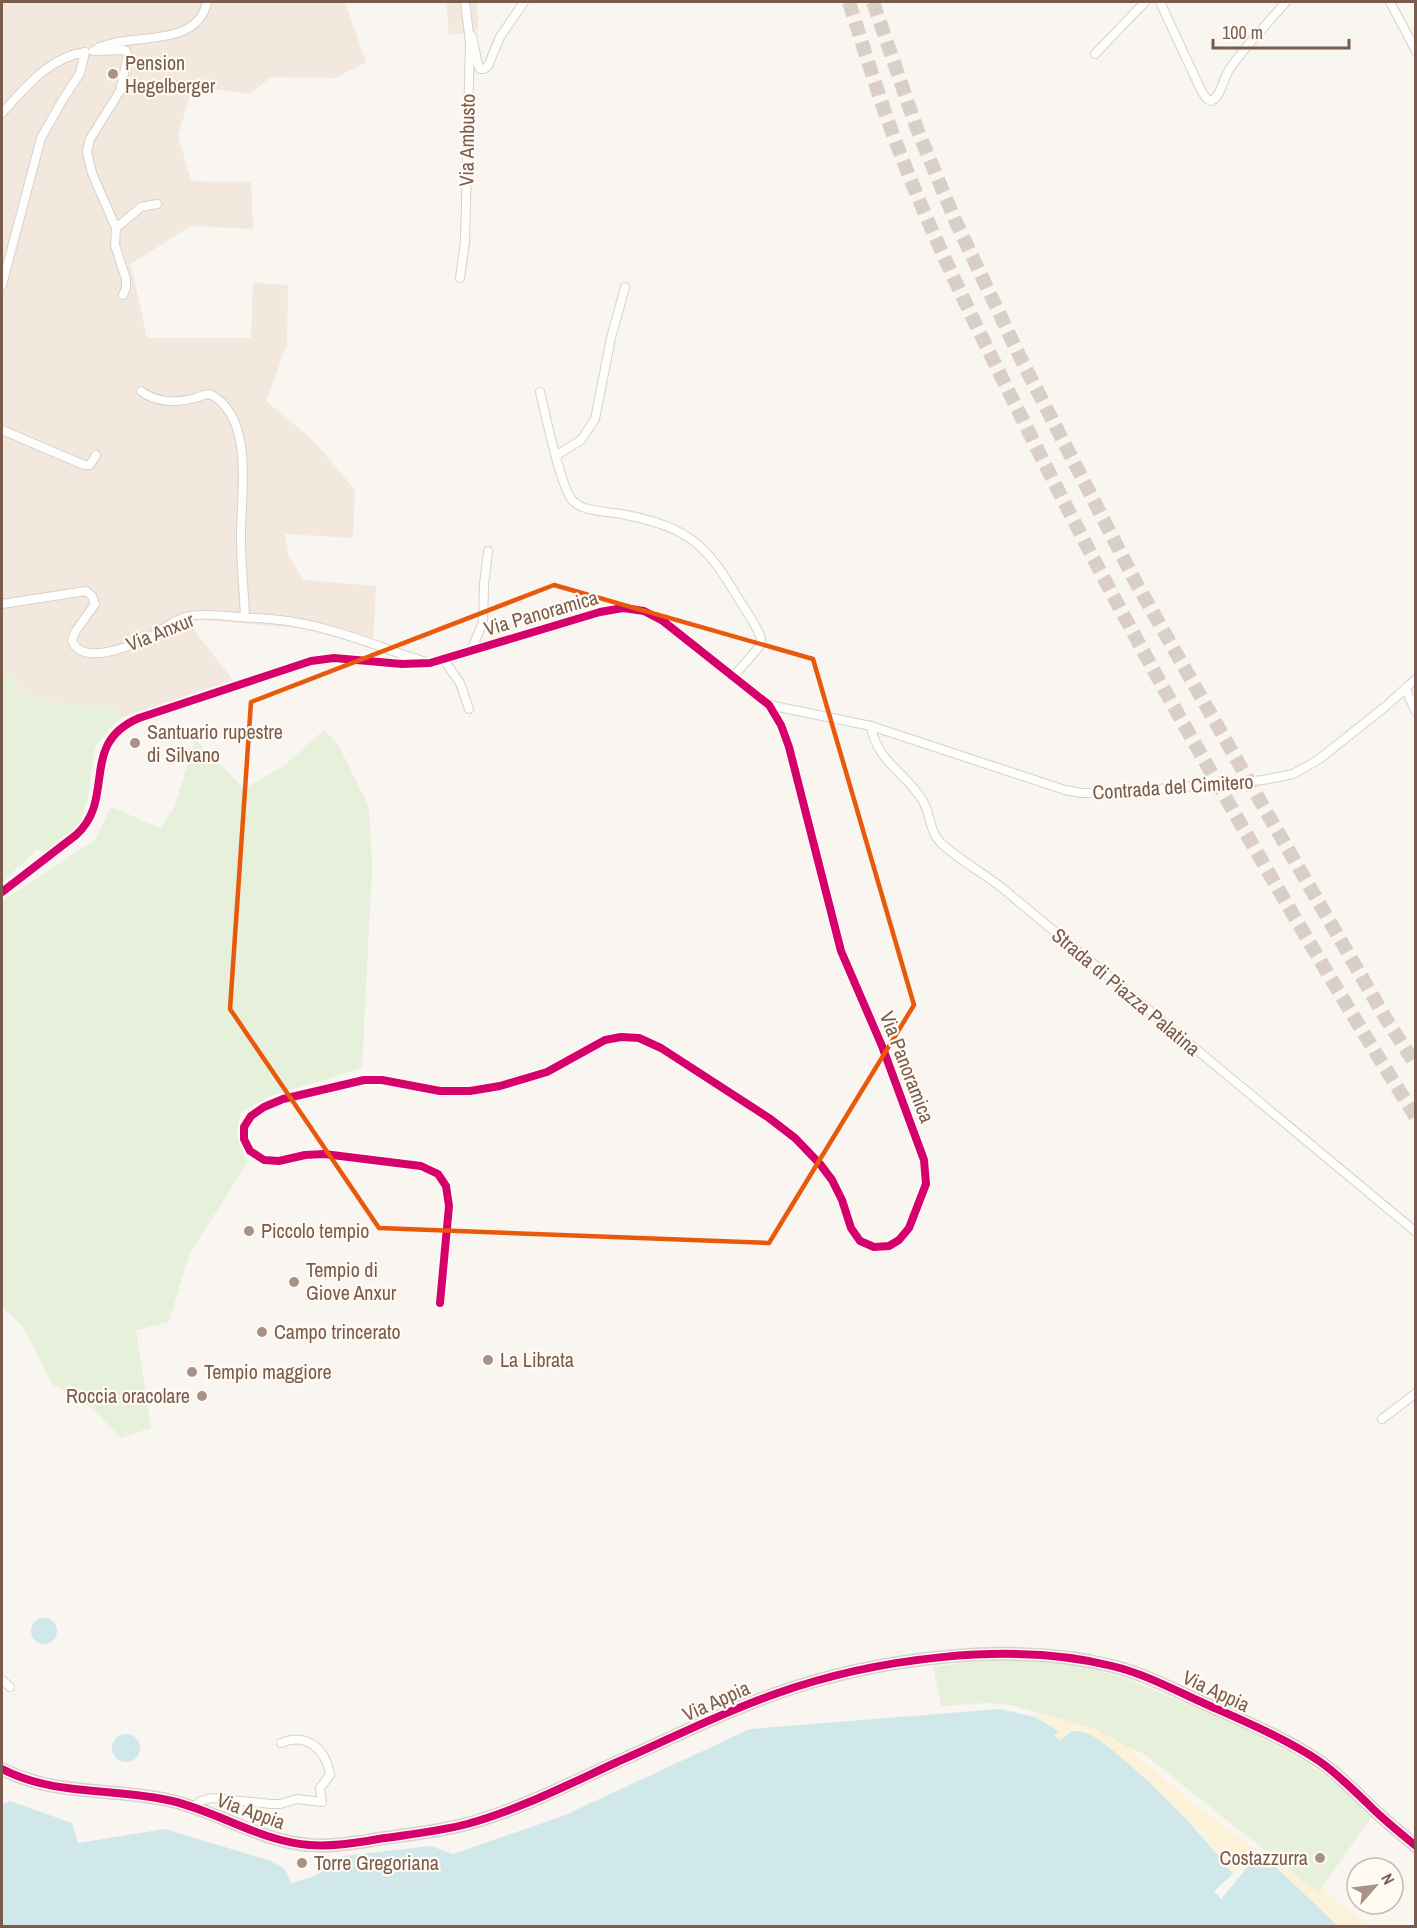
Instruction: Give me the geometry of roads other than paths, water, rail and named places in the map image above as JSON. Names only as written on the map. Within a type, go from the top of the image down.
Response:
[{"type":"main road","name":"Via Appia","points":[[2,1769],[13,1775],[56,1788],[150,1797],[192,1807],[266,1836],[309,1845],[340,1844],[441,1830],[505,1811],[756,1701],[805,1684],[893,1665],[956,1656],[1015,1653],[1075,1658],[1120,1668],[1149,1678],[1238,1719],[1322,1763],[1416,1846]]},
{"type":"street","points":[[93,51],[108,44],[187,30],[199,20],[207,2]]},
{"type":"street","name":"Via Ambusto","points":[[460,278],[465,242],[470,28],[465,2]]},
{"type":"street","points":[[470,28],[478,65],[480,69],[484,69],[488,66],[502,34],[524,2]]},
{"type":"street","points":[[1095,54],[1145,2]]},
{"type":"street","points":[[1160,2],[1201,90],[1211,101],[1217,97],[1236,61],[1286,2]]},
{"type":"street","points":[[1390,2],[1416,51]]},
{"type":"street","points":[[2,112],[49,66],[68,56],[93,51],[124,50],[128,55],[126,71],[118,96],[90,139],[87,148],[90,169],[116,228],[115,245],[126,279],[123,295]]},
{"type":"street","points":[[2,285],[41,138],[80,73],[84,52]]},
{"type":"street","points":[[116,228],[138,209],[158,204]]},
{"type":"street","points":[[557,455],[581,440],[595,419],[611,338],[625,287]]},
{"type":"street","points":[[141,391],[151,398],[162,401],[210,394],[222,402],[232,417],[243,466],[241,539],[245,617]]},
{"type":"street","points":[[540,392],[567,492],[577,504],[662,524],[691,539],[713,558],[761,638],[759,647],[733,677]]},
{"type":"street","points":[[2,430],[84,465],[90,465],[96,455]]},
{"type":"street","points":[[471,651],[483,622],[488,551]]},
{"type":"street","name":"Via Anxur","points":[[2,604],[79,591],[89,593],[94,598],[95,604],[72,640],[78,650],[88,654],[138,642],[186,617],[204,615],[284,620],[316,627],[430,663]]},
{"type":"street","name":"Via Panoramica","points":[[2,892],[76,836],[86,825],[97,801],[102,756],[114,735],[128,723],[311,661],[334,658],[402,664],[430,663],[608,610],[633,608],[657,617],[769,705],[781,725],[789,747],[844,958],[882,1046],[922,1155],[926,1184],[911,1223],[902,1236],[889,1246],[879,1248],[864,1243],[851,1228],[832,1180],[795,1138],[661,1048],[639,1038],[621,1036],[605,1040],[547,1072],[500,1086],[440,1091],[382,1080],[364,1080],[294,1095],[269,1104],[253,1113],[246,1123],[244,1139],[250,1151],[264,1160],[279,1161],[305,1155],[324,1154],[421,1166],[438,1174],[447,1190],[449,1206],[440,1303]]},
{"type":"street","points":[[443,659],[460,683],[469,710]]},
{"type":"street","name":"Contrada del Cimitero","points":[[769,705],[871,726],[1065,790],[1112,793],[1263,780],[1293,774],[1318,760],[1416,679]]},
{"type":"street","points":[[1405,688],[1416,712]]},
{"type":"street","name":"Strada di Piazza Palatina","points":[[871,726],[875,742],[882,755],[922,798],[933,831],[941,842],[991,880],[1416,1232]]},
{"type":"street","points":[[1382,1419],[1416,1393]]},
{"type":"street","points":[[2,1680],[10,1687]]},
{"type":"street","points":[[192,1807],[211,1798],[271,1804],[297,1799],[322,1802],[320,1788],[330,1775],[320,1750],[311,1742],[297,1739],[281,1743]]},
{"type":"water","points":[[44,1618],[53,1622],[57,1631],[53,1640],[44,1644],[35,1640],[31,1631],[35,1622]]},
{"type":"water","points":[[1000,1709],[1035,1717],[1059,1731],[1054,1735],[1060,1741],[1071,1732],[1079,1731],[1098,1739],[1115,1752],[1182,1814],[1233,1874],[1214,1891],[1221,1899],[1260,1852],[1338,1926],[2,1926],[2,1804],[10,1801],[72,1823],[78,1843],[165,1829],[268,1860],[284,1868],[291,1883],[312,1877],[331,1867],[343,1856],[431,1846],[453,1854],[563,1816],[750,1729]]},
{"type":"water","points":[[126,1734],[136,1738],[140,1748],[136,1758],[126,1762],[116,1758],[112,1748],[116,1738]]},
{"type":"tunnel","points":[[849,2],[890,127],[925,213],[971,314],[1061,496],[1218,785],[1329,976],[1416,1117]]},
{"type":"tunnel","points":[[873,2],[917,129],[955,220],[1020,357],[1134,579],[1386,1019],[1416,1065]]},
{"type":"place","name":"Pension Hegelberger","points":[[113,74]]},
{"type":"place","name":"Santuario rupestre di Silvano","points":[[135,743]]},
{"type":"place","name":"Piccolo tempio","points":[[249,1231]]},
{"type":"place","name":"Tempio di Giove Anxur","points":[[294,1282]]},
{"type":"place","name":"Campo trincerato","points":[[262,1332]]},
{"type":"place","name":"La Librata","points":[[488,1360]]},
{"type":"place","name":"Tempio maggiore","points":[[192,1372]]},
{"type":"place","name":"Roccia oracolare","points":[[202,1396]]},
{"type":"place","name":"Costazzurra","points":[[1320,1858]]},
{"type":"place","name":"Torre Gregoriana","points":[[302,1863]]}]
